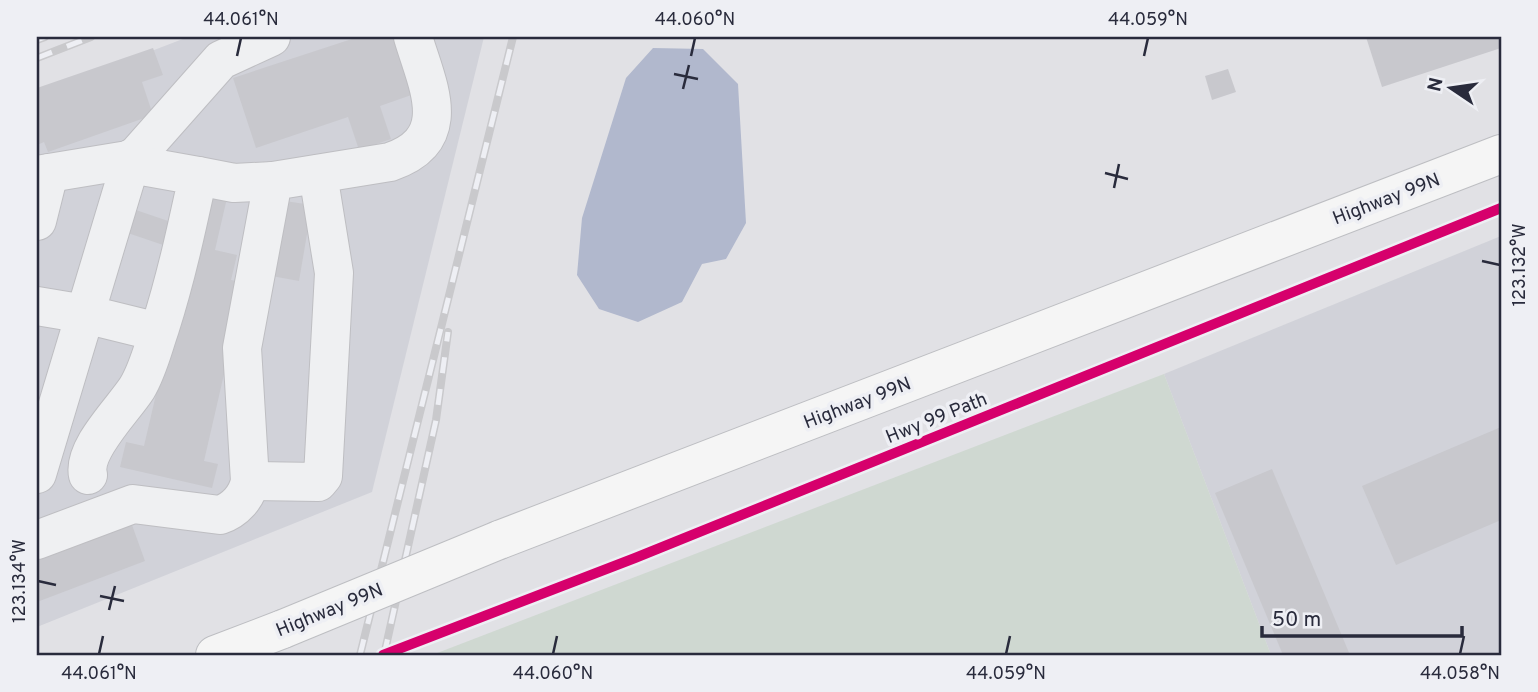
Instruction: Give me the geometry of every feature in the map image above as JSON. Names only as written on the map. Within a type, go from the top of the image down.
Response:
[{"type":"main road","name":"Highway 99N","points":[[215,655],[499,540],[1501,154]]},
{"type":"lane","points":[[37,221],[43,174],[132,158],[221,60],[271,37]]},
{"type":"lane","points":[[132,158],[142,166],[234,183],[273,181],[402,158],[428,133],[433,120],[433,107],[413,37]]},
{"type":"lane","points":[[37,474],[132,158]]},
{"type":"lane","points":[[250,481],[318,482],[323,476],[334,273],[318,174]]},
{"type":"lane","points":[[198,176],[176,275],[145,373],[136,390],[90,454],[86,467],[98,491],[117,502],[220,515],[240,502],[250,481],[242,348],[273,181]]},
{"type":"lane","points":[[37,306],[85,314],[158,332]]},
{"type":"lane","points":[[37,481],[88,475]]},
{"type":"lane","points":[[37,540],[133,504]]},
{"type":"shaded area","points":[[188,37],[484,37],[372,492],[37,627],[37,95]]},
{"type":"shaded area","points":[[1501,236],[1501,655],[1271,655],[1164,374]]},
{"type":"shaded area","points":[[1164,374],[1271,655],[432,655]]},
{"type":"water","points":[[653,48],[703,49],[738,84],[746,223],[726,259],[702,264],[682,302],[638,322],[599,309],[577,275],[582,218],[626,78]]},
{"type":"building","points":[[358,37],[399,37],[417,93],[380,106],[391,139],[359,150],[348,117],[256,148],[233,78]]},
{"type":"building","points":[[1366,37],[1501,37],[1501,48],[1382,87]]},
{"type":"building","points":[[153,48],[163,75],[142,82],[153,115],[48,152],[44,142],[37,145],[37,88]]},
{"type":"building","points":[[1228,69],[1236,92],[1212,100],[1205,76]]},
{"type":"building","points":[[203,192],[227,198],[215,250],[237,255],[231,280],[245,283],[204,461],[218,464],[212,488],[120,467],[126,442],[144,446]]},
{"type":"building","points":[[278,200],[312,205],[299,281],[266,275]]},
{"type":"building","points":[[130,208],[177,224],[169,247],[122,231]]},
{"type":"building","points":[[1501,427],[1501,520],[1396,565],[1362,486]]},
{"type":"building","points":[[1272,469],[1350,655],[1283,655],[1215,493]]},
{"type":"building","points":[[132,525],[145,561],[37,602],[37,561]]},
{"type":"railway","points":[[37,40],[45,37]]},
{"type":"railway","points":[[37,58],[91,37]]},
{"type":"railway","points":[[360,655],[513,37]]},
{"type":"railway","points":[[384,655],[436,420],[448,332]]},
{"type":"cycle path","name":"Hwy 99 Path","points":[[383,655],[635,558],[1501,208]]}]
